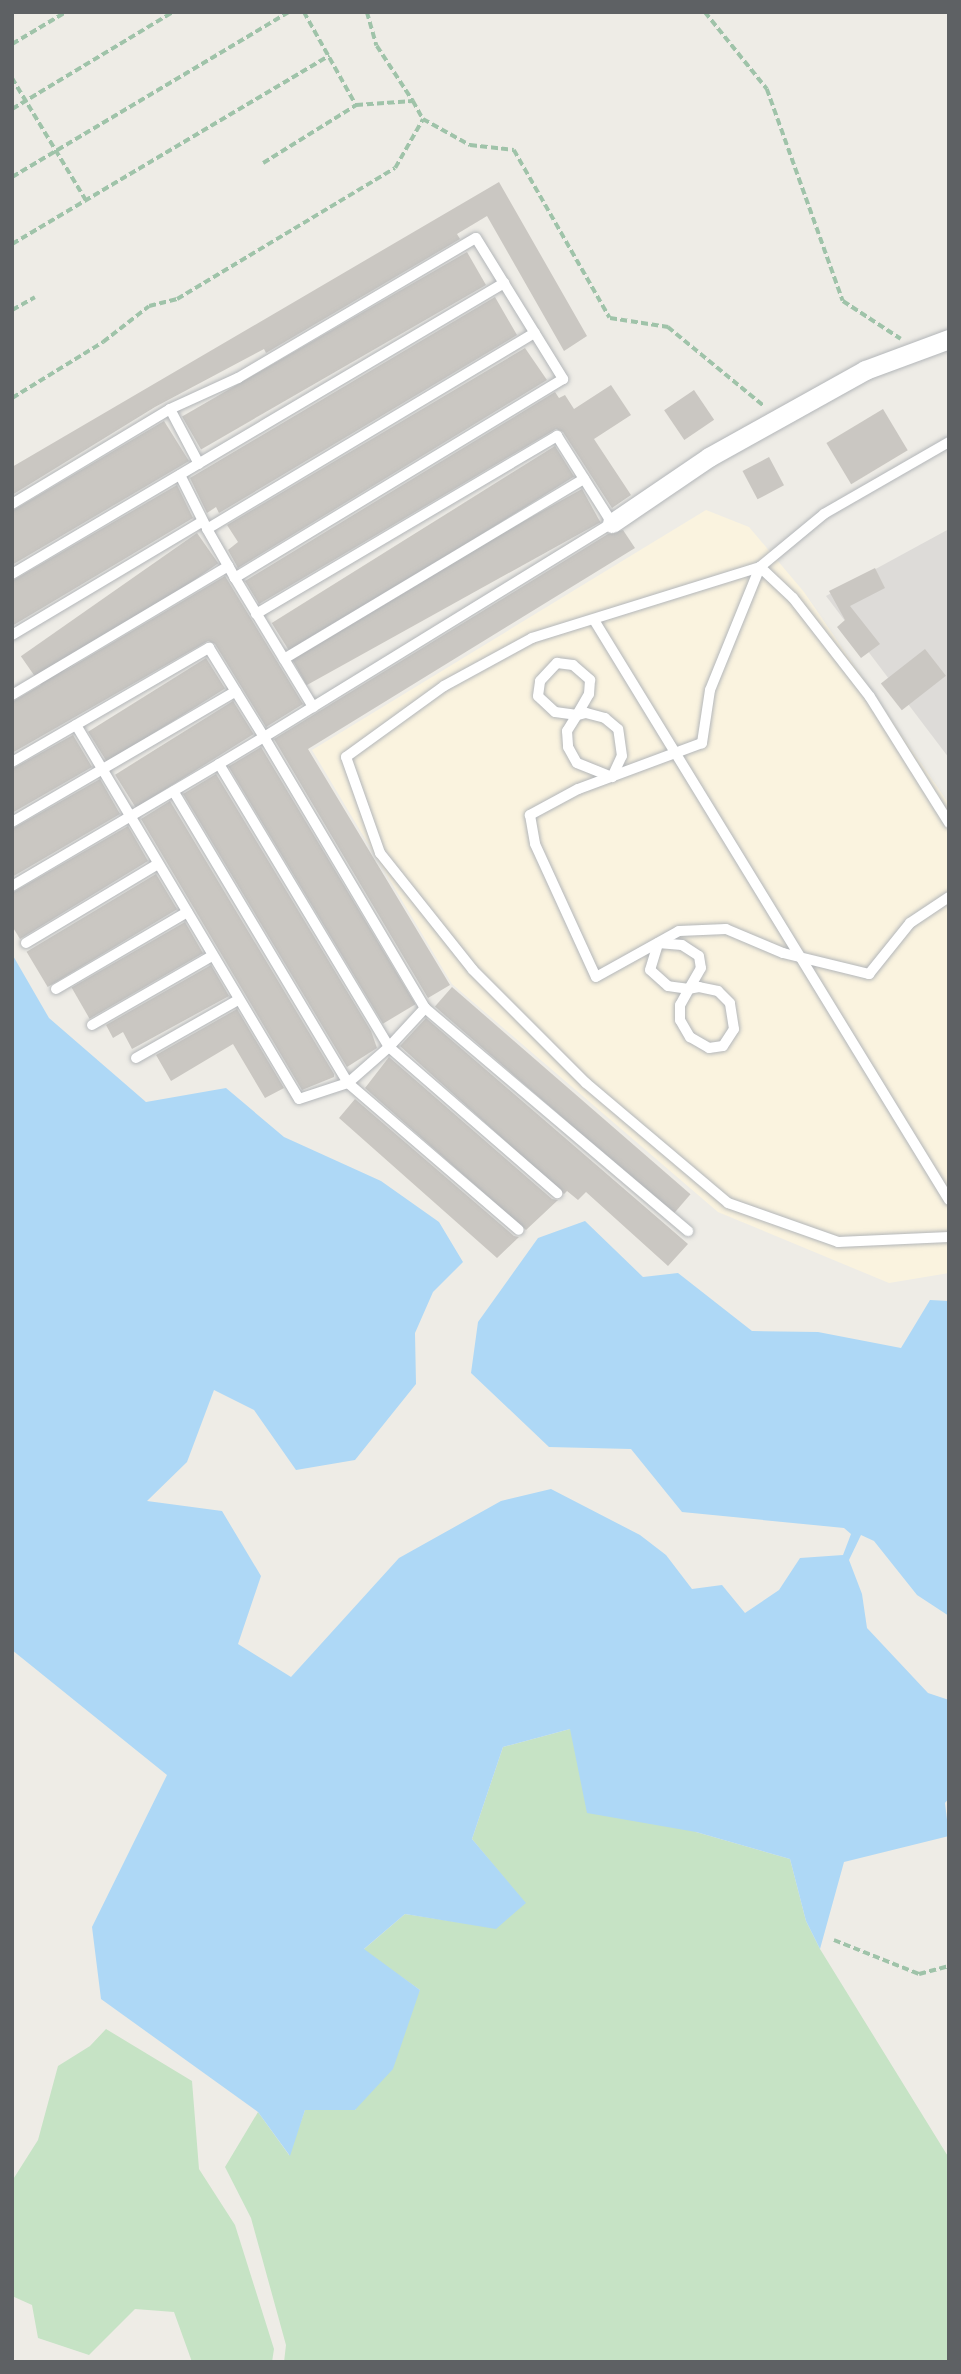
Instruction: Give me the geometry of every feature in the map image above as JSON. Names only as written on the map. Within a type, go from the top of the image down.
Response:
[{"type":"street","points":[[612,523],[709,457],[778,418],[914,348],[947,341]]},
{"type":"lane","points":[[12,504],[170,410],[238,378],[477,238],[563,379],[235,578]]},
{"type":"lane","points":[[12,574],[504,283]]},
{"type":"lane","points":[[12,635],[535,333]]},
{"type":"lane","points":[[170,410],[199,464]]},
{"type":"lane","points":[[12,886],[264,737],[612,523],[557,436],[257,614]]},
{"type":"lane","points":[[949,442],[824,514],[761,567],[685,587],[594,621],[532,638],[455,680],[346,757],[380,853],[473,970],[586,1083],[728,1203],[838,1242],[949,1237]]},
{"type":"lane","points":[[180,475],[228,566],[313,706]]},
{"type":"lane","points":[[284,659],[584,479]]},
{"type":"lane","points":[[12,695],[228,566]]},
{"type":"lane","points":[[761,567],[710,690],[702,743],[612,777],[530,815],[535,844],[597,977],[679,931],[726,929],[805,959],[869,974],[910,923],[949,897]]},
{"type":"lane","points":[[761,567],[793,598],[870,697],[949,823]]},
{"type":"lane","points":[[594,621],[805,959],[949,1200]]},
{"type":"lane","points":[[12,762],[209,648],[425,1008],[688,1231]]},
{"type":"lane","points":[[612,777],[577,763],[568,747],[567,731],[577,715],[589,694],[590,680],[573,665],[557,663],[540,681],[538,696],[555,712],[577,715],[605,718],[618,729],[622,755],[612,777]]},
{"type":"lane","points":[[12,822],[236,691]]},
{"type":"lane","points":[[76,725],[299,1099],[348,1083],[389,1047],[425,1008]]},
{"type":"lane","points":[[219,764],[389,1047],[557,1193]]},
{"type":"lane","points":[[173,791],[348,1083],[519,1230]]},
{"type":"lane","points":[[26,943],[158,864]]},
{"type":"lane","points":[[56,989],[187,912]]},
{"type":"lane","points":[[658,943],[650,970],[667,986],[689,989],[718,991],[730,1003],[734,1029],[723,1046],[709,1048],[690,1037],[680,1020],[680,1005],[689,989],[701,968],[699,956],[682,945],[658,943]]},
{"type":"lane","points":[[92,1025],[212,956]]},
{"type":"lane","points":[[136,1058],[239,1000]]},
{"type":"path","points":[[12,44],[66,12]]},
{"type":"path","points":[[12,108],[173,12]]},
{"type":"path","points":[[12,177],[289,12]]},
{"type":"path","points":[[304,12],[356,105]]},
{"type":"path","points":[[367,12],[377,47],[423,119],[470,145],[514,150],[610,318],[668,327],[778,418]]},
{"type":"path","points":[[705,12],[767,89],[843,301],[914,348]]},
{"type":"path","points":[[12,244],[329,57]]},
{"type":"path","points":[[12,78],[58,149],[86,200]]},
{"type":"path","points":[[263,163],[356,105],[413,101]]},
{"type":"path","points":[[12,398],[103,342],[149,306],[177,299],[395,168],[423,119]]},
{"type":"path","points":[[12,310],[35,297]]},
{"type":"path","points":[[834,1940],[919,1974],[949,1966]]},
{"type":"shaded area","points":[[706,510],[749,527],[804,592],[949,804],[949,1273],[889,1283],[718,1212],[452,984],[312,750]]},
{"type":"shaded area","points":[[949,529],[949,758],[826,596]]},
{"type":"green space","points":[[570,1729],[696,1832],[790,1859],[806,1921],[820,1949],[949,2158],[949,2362],[284,2362],[286,2345],[251,2218],[225,2167],[258,2112],[289,2155],[305,2110],[355,2110],[420,1990],[363,1950],[405,1914],[496,1928],[525,1903],[472,1839],[503,1747]]},
{"type":"green space","points":[[106,2029],[192,2081],[199,2169],[235,2225],[274,2349],[272,2362],[192,2362],[174,2312],[135,2309],[89,2355],[38,2338],[32,2305],[12,2296],[12,2181],[38,2140],[58,2066],[90,2046]]},
{"type":"water","points":[[12,954],[49,1018],[146,1102],[226,1088],[284,1137],[381,1181],[439,1222],[463,1262],[433,1292],[415,1333],[416,1384],[355,1460],[296,1470],[254,1410],[214,1390],[187,1462],[147,1501],[222,1511],[261,1576],[238,1644],[291,1677],[399,1558],[501,1501],[551,1489],[640,1535],[666,1555],[692,1589],[722,1585],[745,1613],[779,1590],[800,1558],[843,1555],[851,1534],[844,1528],[682,1512],[631,1449],[549,1447],[471,1373],[478,1322],[538,1238],[585,1221],[643,1277],[678,1273],[752,1331],[818,1332],[901,1348],[930,1300],[949,1301],[949,1616],[917,1595],[874,1541],[861,1535],[849,1560],[862,1594],[867,1628],[928,1693],[949,1700],[949,1798],[945,1803],[949,1836],[844,1862],[820,1949],[806,1921],[790,1859],[696,1832],[587,1813],[570,1729],[503,1747],[472,1839],[526,1903],[496,1929],[405,1914],[364,1949],[420,1990],[393,2069],[355,2110],[305,2110],[290,2156],[258,2112],[101,1999],[92,1927],[167,1775],[12,1650]]},
{"type":"building","points":[[499,182],[587,336],[564,351],[487,216],[457,234],[460,239],[266,353],[264,349],[155,407],[12,495],[12,467]]},
{"type":"building","points":[[467,252],[486,285],[201,449],[182,416]]},
{"type":"building","points":[[495,297],[517,335],[219,513],[216,507],[207,513],[190,478]]},
{"type":"building","points":[[525,348],[547,380],[238,568],[228,550],[238,542],[227,525]]},
{"type":"building","points":[[611,385],[631,415],[594,439],[631,495],[612,508],[563,432],[556,429],[259,604],[245,581],[555,392],[559,398],[565,395],[574,409]]},
{"type":"building","points":[[694,390],[714,420],[684,440],[664,410]]},
{"type":"building","points":[[883,409],[908,450],[851,484],[826,443]]},
{"type":"building","points":[[164,421],[189,461],[12,565],[12,511]]},
{"type":"building","points":[[555,446],[574,477],[291,654],[272,623]]},
{"type":"building","points":[[769,457],[784,485],[758,499],[743,471]]},
{"type":"building","points":[[177,485],[193,518],[12,626],[12,581]]},
{"type":"building","points":[[582,489],[600,522],[307,685],[288,652]]},
{"type":"building","points":[[623,530],[635,548],[308,749],[450,985],[428,998],[274,739],[608,534]]},
{"type":"building","points":[[197,533],[218,563],[42,687],[21,656]]},
{"type":"building","points":[[875,568],[885,588],[850,606],[880,644],[861,658],[837,627],[845,620],[829,591]]},
{"type":"building","points":[[225,576],[303,704],[266,727],[215,644],[208,641],[12,753],[12,702]]},
{"type":"building","points":[[925,649],[946,676],[902,710],[881,683]]},
{"type":"building","points":[[206,658],[225,689],[107,762],[88,732]]},
{"type":"building","points":[[233,701],[254,734],[136,808],[115,775]]},
{"type":"building","points":[[73,735],[92,767],[12,813],[12,769]]},
{"type":"building","points":[[261,747],[416,1004],[383,1024],[228,767]]},
{"type":"building","points":[[216,774],[371,1031],[377,1048],[347,1067],[183,794]]},
{"type":"building","points":[[100,779],[120,814],[12,877],[12,829]]},
{"type":"building","points":[[170,801],[334,1077],[302,1090],[141,819]]},
{"type":"building","points":[[128,826],[148,861],[20,939],[12,926],[12,893]]},
{"type":"building","points":[[156,874],[177,909],[48,987],[27,952]]},
{"type":"building","points":[[185,922],[203,953],[90,1019],[72,988]]},
{"type":"building","points":[[211,965],[229,996],[132,1049],[123,1032],[113,1038],[106,1025]]},
{"type":"building","points":[[452,987],[690,1194],[673,1214],[435,1007]]},
{"type":"building","points":[[237,1009],[284,1088],[265,1098],[233,1044],[171,1081],[156,1055]]},
{"type":"building","points":[[426,1018],[688,1244],[668,1266],[586,1192],[578,1200],[567,1191],[564,1194],[400,1046]]},
{"type":"building","points":[[389,1057],[552,1199],[558,1200],[526,1230],[365,1088]]},
{"type":"building","points":[[355,1099],[514,1236],[519,1237],[497,1258],[339,1118]]}]
